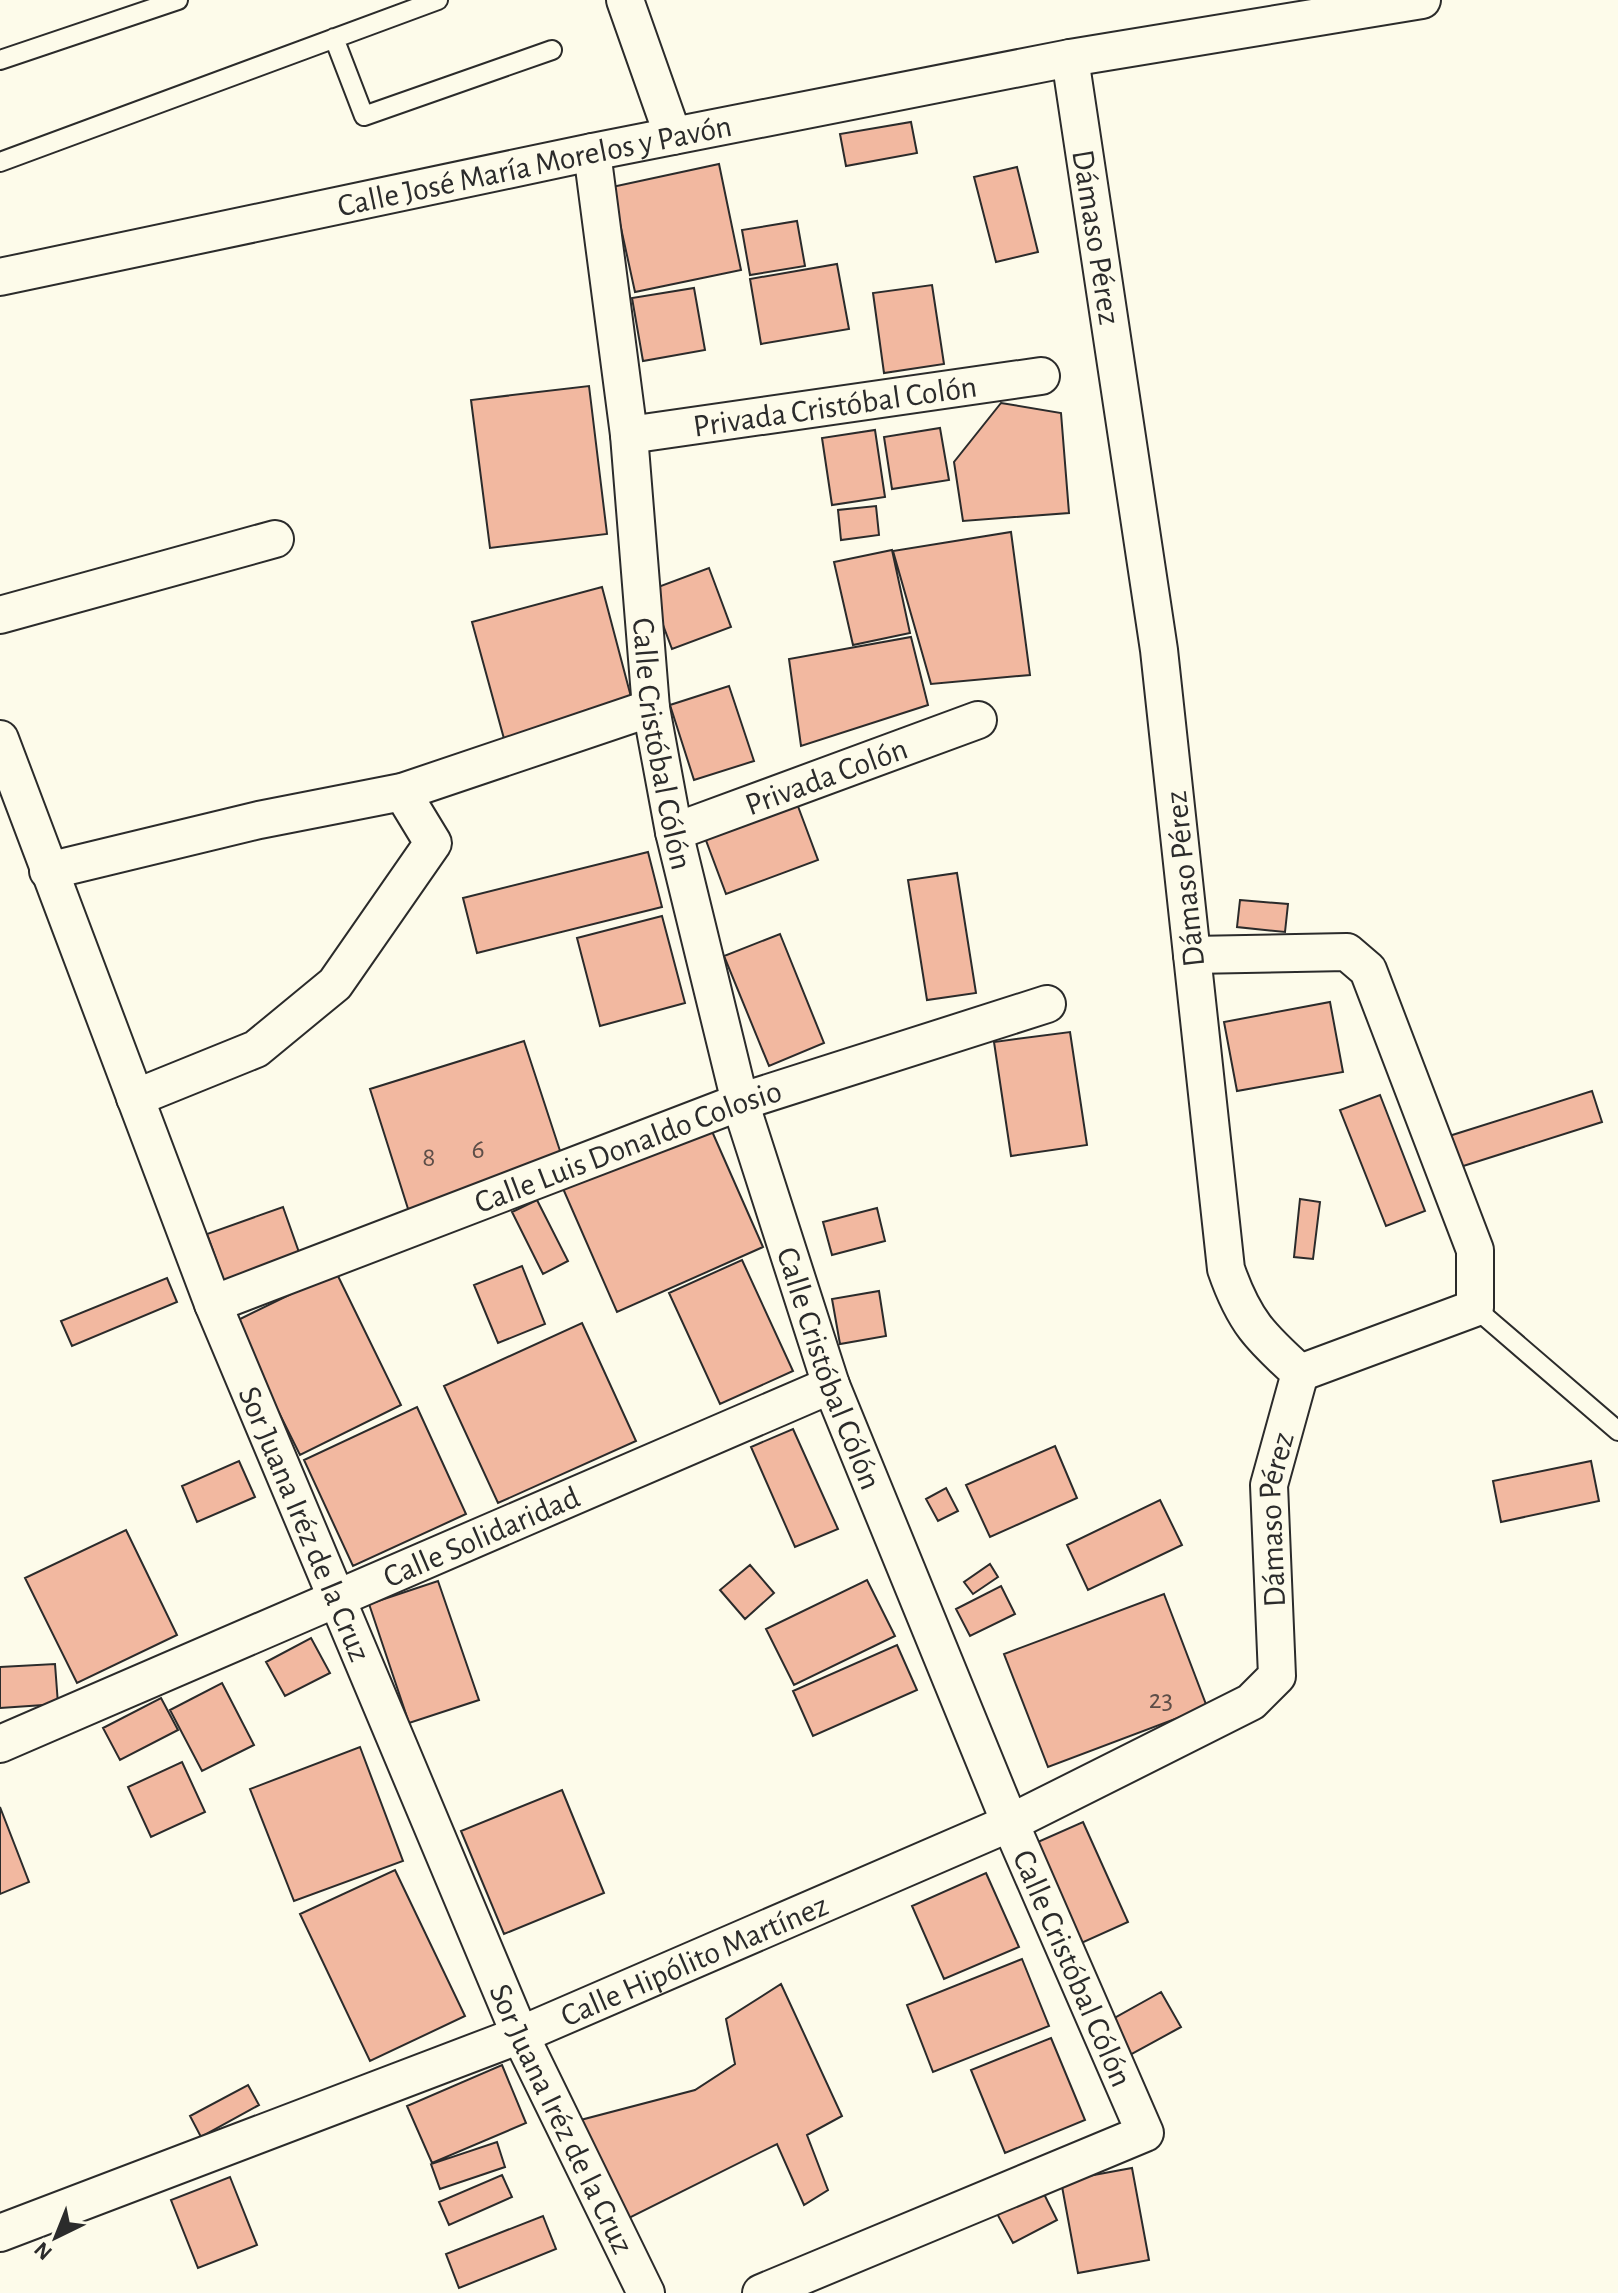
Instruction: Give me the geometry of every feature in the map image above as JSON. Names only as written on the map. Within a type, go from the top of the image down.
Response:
[{"type":"street","points":[[625,0],[673,136]]},
{"type":"street","name":"Calle José María Morelos y Pavón","points":[[0,277],[592,152],[1070,58],[1422,0]]},
{"type":"street","name":"Dámaso Pérez","points":[[1070,58],[1159,650],[1226,1269],[1239,1308],[1260,1336],[1300,1373],[1269,1485],[1277,1676]]},
{"type":"street","name":"Calle Cristóbal Cólón","points":[[592,152],[629,435],[651,708],[674,832],[740,1102],[831,1385],[1010,1823],[1145,2133],[761,2293]]},
{"type":"street","name":"Privada Cristóbal Colón","points":[[629,435],[1041,376]]},
{"type":"street","points":[[0,615],[275,539]]},
{"type":"street","points":[[48,871],[259,820],[402,792],[651,708]]},
{"type":"street","name":"Privada Colón","points":[[674,832],[978,720]]},
{"type":"street","name":"Sor Juana Iréz de la Cruz","points":[[0,739],[213,1304],[520,2035],[646,2293]]},
{"type":"street","points":[[135,1098],[256,1049],[335,984],[433,843],[402,792]]},
{"type":"street","points":[[1192,955],[1347,952],[1368,970],[1475,1250],[1475,1308],[1300,1373]]},
{"type":"street","name":"Calle Luis Donaldo Colosio","points":[[213,1304],[740,1102],[1047,1004]]},
{"type":"street","name":"Calle Solidaridad","points":[[0,1744],[831,1385]]},
{"type":"street","name":"Calle Hipólito Martínez","points":[[0,2233],[520,2035],[1010,1823],[1251,1702],[1277,1676]]},
{"type":"lane","points":[[0,60],[178,0]]},
{"type":"lane","points":[[0,162],[438,0]]},
{"type":"lane","points":[[334,38],[364,116],[552,50]]},
{"type":"lane","points":[[1475,1308],[1618,1431]]},
{"type":"building","points":[[911,122],[917,153],[846,166],[840,134]]},
{"type":"building","points":[[719,164],[741,270],[635,292],[612,187]]},
{"type":"building","points":[[1017,167],[1038,252],[996,262],[974,177]]},
{"type":"building","points":[[797,221],[805,266],[750,275],[742,230]]},
{"type":"building","points":[[837,264],[849,329],[761,344],[750,279]]},
{"type":"building","points":[[932,285],[944,364],[884,373],[873,293]]},
{"type":"building","points":[[694,288],[705,350],[643,361],[632,298]]},
{"type":"building","points":[[589,386],[607,534],[490,548],[471,400]]},
{"type":"building","points":[[1001,403],[1061,413],[1069,513],[963,521],[954,462]]},
{"type":"building","points":[[940,428],[949,480],[892,489],[884,437]]},
{"type":"building","points":[[875,430],[885,497],[832,505],[822,438]]},
{"type":"building","points":[[876,506],[879,535],[841,540],[838,510]]},
{"type":"building","points":[[1011,532],[1030,675],[931,684],[893,551]]},
{"type":"building","points":[[892,550],[910,633],[853,645],[834,562]]},
{"type":"building","points":[[709,568],[731,627],[672,649],[650,590]]},
{"type":"building","points":[[602,587],[635,712],[506,746],[472,622]]},
{"type":"building","points":[[911,637],[928,705],[801,746],[789,659]]},
{"type":"building","points":[[729,686],[754,761],[694,780],[670,705]]},
{"type":"building","points":[[796,801],[818,860],[726,894],[704,835]]},
{"type":"building","points":[[648,852],[662,907],[477,953],[463,898]]},
{"type":"building","points":[[957,873],[976,993],[927,1000],[908,880]]},
{"type":"building","points":[[1240,900],[1288,904],[1285,932],[1237,927]]},
{"type":"building","points":[[662,916],[685,1003],[600,1026],[577,938]]},
{"type":"building","points":[[780,934],[824,1043],[769,1066],[724,956]]},
{"type":"building","points":[[1330,1002],[1343,1072],[1237,1091],[1224,1022]]},
{"type":"building","points":[[1070,1032],[1087,1145],[1011,1156],[994,1042]]},
{"type":"building","points":[[524,1041],[565,1166],[410,1215],[370,1089]]},
{"type":"building","points":[[1592,1091],[1602,1122],[1457,1168],[1446,1137]]},
{"type":"building","points":[[1380,1095],[1425,1211],[1386,1226],[1340,1110]]},
{"type":"building","points":[[707,1120],[763,1247],[617,1312],[561,1184]]},
{"type":"building","points":[[1300,1199],[1320,1202],[1313,1259],[1294,1257]]},
{"type":"building","points":[[537,1200],[568,1261],[543,1274],[512,1212]]},
{"type":"building","points":[[283,1207],[301,1258],[225,1284],[207,1234]]},
{"type":"building","points":[[877,1208],[885,1241],[832,1255],[823,1222]]},
{"type":"building","points":[[742,1260],[793,1371],[720,1404],[669,1293]]},
{"type":"building","points":[[522,1266],[545,1324],[498,1343],[474,1285]]},
{"type":"building","points":[[336,1272],[401,1405],[300,1455],[234,1322]]},
{"type":"building","points":[[167,1278],[177,1302],[72,1346],[61,1321]]},
{"type":"building","points":[[879,1291],[886,1336],[840,1344],[832,1299]]},
{"type":"building","points":[[582,1323],[636,1441],[498,1503],[444,1386]]},
{"type":"building","points":[[417,1407],[466,1514],[353,1566],[304,1460]]},
{"type":"building","points":[[793,1429],[838,1529],[795,1547],[751,1447]]},
{"type":"building","points":[[1055,1446],[1077,1498],[990,1537],[966,1485]]},
{"type":"building","points":[[239,1461],[255,1497],[197,1522],[182,1486]]},
{"type":"building","points":[[1591,1461],[1599,1501],[1501,1522],[1493,1481]]},
{"type":"building","points":[[946,1488],[958,1511],[938,1521],[926,1499]]},
{"type":"building","points":[[1160,1500],[1182,1545],[1088,1590],[1067,1545]]},
{"type":"building","points":[[126,1530],[177,1635],[77,1683],[25,1578]]},
{"type":"building","points":[[990,1564],[998,1577],[973,1594],[964,1582]]},
{"type":"building","points":[[750,1565],[774,1593],[745,1619],[720,1590]]},
{"type":"building","points":[[867,1580],[895,1636],[794,1685],[766,1629]]},
{"type":"building","points":[[438,1581],[479,1700],[409,1723],[369,1604]]},
{"type":"building","points":[[1001,1586],[1015,1614],[970,1636],[956,1609]]},
{"type":"building","points":[[1164,1594],[1207,1707],[1048,1767],[1004,1654]]},
{"type":"building","points":[[311,1638],[330,1673],[285,1696],[266,1662]]},
{"type":"building","points":[[897,1645],[917,1690],[813,1736],[793,1691]]},
{"type":"building","points":[[55,1664],[58,1704],[0,1708],[0,1667]]},
{"type":"building","points":[[222,1683],[254,1745],[202,1771],[170,1710]]},
{"type":"building","points":[[161,1698],[178,1730],[120,1760],[103,1728]]},
{"type":"building","points":[[360,1747],[403,1861],[294,1901],[250,1789]]},
{"type":"building","points":[[182,1762],[205,1812],[151,1837],[128,1787]]},
{"type":"building","points":[[562,1790],[604,1893],[504,1934],[461,1831]]},
{"type":"building","points":[[0,1807],[29,1882],[0,1894]]},
{"type":"building","points":[[1083,1822],[1128,1922],[1077,1945],[1031,1845]]},
{"type":"building","points":[[395,1870],[465,2016],[370,2061],[300,1914]]},
{"type":"building","points":[[986,1873],[1019,1947],[944,1979],[912,1906]]},
{"type":"building","points":[[1022,1959],[1049,2026],[933,2072],[907,2005]]},
{"type":"building","points":[[781,1984],[842,2116],[807,2135],[828,2190],[804,2205],[777,2144],[627,2219],[573,2122],[695,2090],[735,2064],[726,2019]]},
{"type":"building","points":[[1161,1992],[1181,2027],[1130,2055],[1111,2020]]},
{"type":"building","points":[[1051,2038],[1085,2120],[1005,2153],[971,2070]]},
{"type":"building","points":[[502,2065],[526,2123],[432,2163],[407,2106]]},
{"type":"building","points":[[248,2085],[259,2105],[201,2137],[190,2116]]},
{"type":"building","points":[[497,2142],[505,2167],[440,2189],[431,2164]]},
{"type":"building","points":[[1132,2168],[1149,2260],[1078,2273],[1061,2181]]},
{"type":"building","points":[[502,2175],[512,2197],[449,2225],[439,2202]]},
{"type":"building","points":[[230,2177],[257,2245],[198,2268],[171,2200]]},
{"type":"building","points":[[1040,2186],[1057,2220],[1013,2243],[995,2210]]},
{"type":"building","points":[[543,2216],[556,2249],[459,2288],[446,2254]]}]
